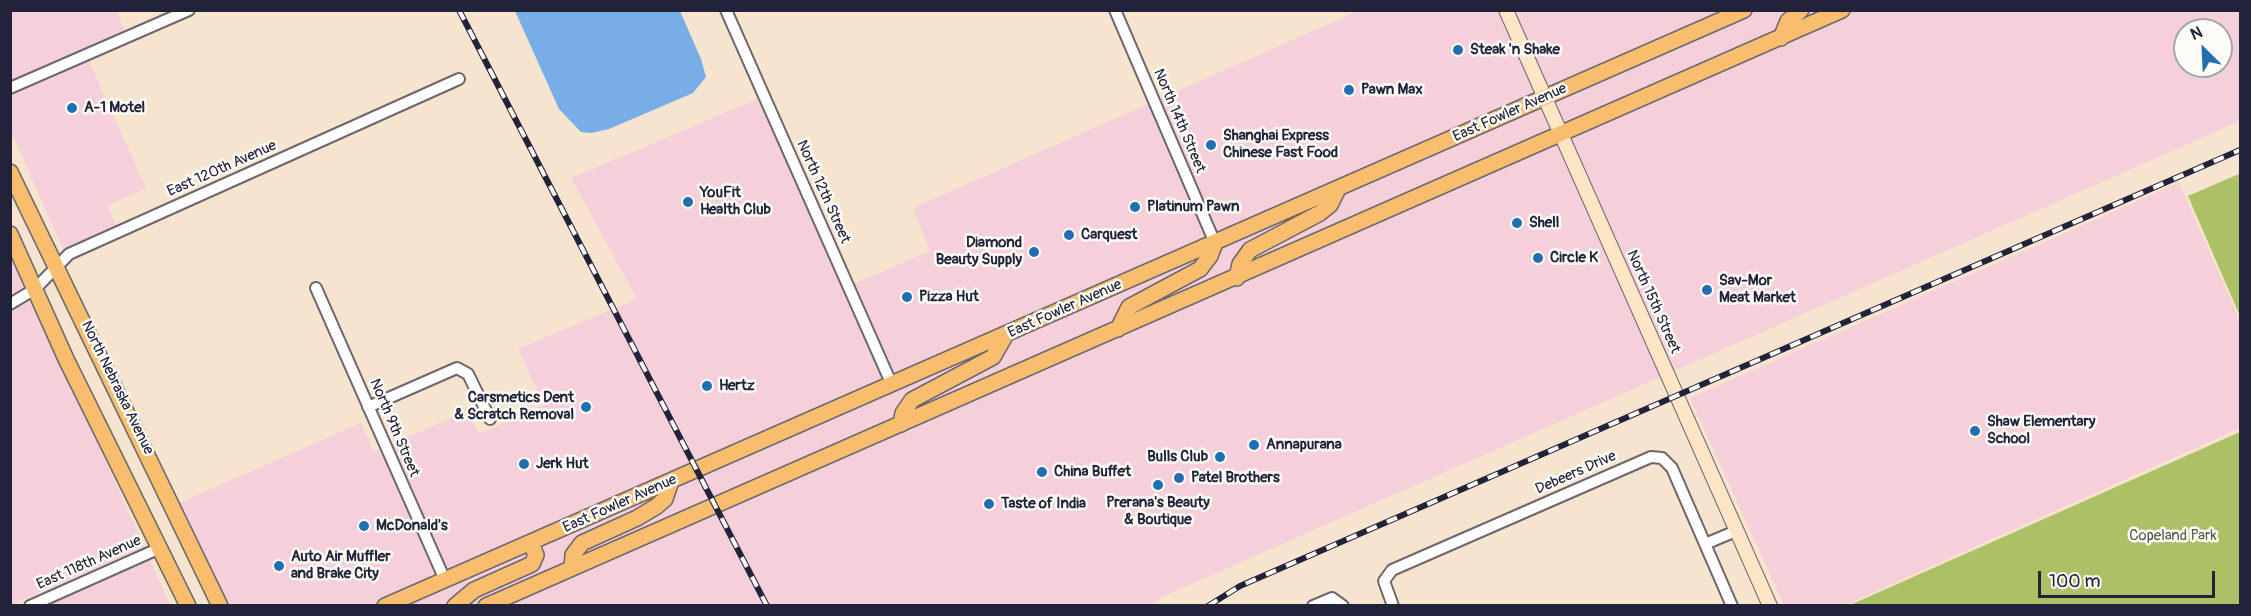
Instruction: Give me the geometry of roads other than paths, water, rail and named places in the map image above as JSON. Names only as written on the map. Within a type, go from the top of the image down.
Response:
[{"type":"main road","name":"East Fowler Avenue","points":[[385,606],[1744,10]]},
{"type":"main road","points":[[1781,38],[1788,21],[1801,10]]},
{"type":"main road","points":[[486,606],[1237,278],[1842,10]]},
{"type":"main road","name":"North Nebraska Avenue","points":[[10,172],[220,606]]},
{"type":"main road","points":[[1237,278],[1240,264],[1250,250],[1320,213],[1330,205],[1338,189]]},
{"type":"main road","points":[[10,234],[80,387],[188,606]]},
{"type":"main road","points":[[1118,329],[1129,307],[1200,269],[1210,256],[1215,243]]},
{"type":"main road","points":[[902,423],[903,413],[912,400],[993,357],[1005,336]]},
{"type":"main road","points":[[572,568],[573,555],[579,546],[657,506],[665,499],[670,481]]},
{"type":"main road","points":[[455,606],[474,590],[532,564],[536,555],[531,543]]},
{"type":"street","points":[[10,88],[189,10]]},
{"type":"street","name":"North 12th Street","points":[[726,10],[892,385]]},
{"type":"street","name":"North 14th Street","points":[[1115,10],[1215,243]]},
{"type":"street","name":"North 15th Street","points":[[1506,10],[1770,606]]},
{"type":"street","name":"East 120th Avenue","points":[[10,304],[35,289],[69,254],[459,79]]},
{"type":"street","name":"North 9th Street","points":[[316,288],[445,580]]},
{"type":"street","points":[[368,407],[457,368],[468,374],[490,419]]},
{"type":"street","name":"Debeers Drive","points":[[1393,606],[1384,586],[1385,577],[1392,570],[1651,457],[1662,458],[1669,464],[1732,606]]},
{"type":"street","points":[[1705,544],[1736,531]]},
{"type":"street","name":"East 118th Avenue","points":[[30,606],[160,548]]},
{"type":"street","points":[[1312,606],[1332,598],[1342,606]]},
{"type":"water","points":[[515,11],[680,11],[701,59],[706,77],[693,93],[609,129],[591,133],[581,132],[559,109]]},
{"type":"railway","points":[[459,10],[767,606]]},
{"type":"railway","points":[[1208,606],[1240,586],[2240,150]]},
{"type":"place","name":"Steak 'n Shake","points":[[1458,50]]},
{"type":"place","name":"Pawn Max","points":[[1349,90]]},
{"type":"place","name":"A-1 Motel","points":[[72,108]]},
{"type":"place","name":"Shanghai Express Chinese Fast Food","points":[[1211,145]]},
{"type":"place","name":"YouFit Health Club","points":[[688,202]]},
{"type":"place","name":"Platinum Pawn","points":[[1135,207]]},
{"type":"place","name":"Shell","points":[[1517,223]]},
{"type":"place","name":"Carquest","points":[[1069,235]]},
{"type":"place","name":"Diamond Beauty Supply","points":[[1034,252]]},
{"type":"place","name":"Circle K","points":[[1538,258]]},
{"type":"place","name":"Sav-Mor Meat Market","points":[[1707,290]]},
{"type":"place","name":"Pizza Hut","points":[[907,297]]},
{"type":"place","name":"Hertz","points":[[707,386]]},
{"type":"place","name":"Carsmetics Dent & Scratch Removal","points":[[586,407]]},
{"type":"place","name":"Shaw Elementary School","points":[[1975,431]]},
{"type":"place","name":"Annapurana","points":[[1254,445]]},
{"type":"place","name":"Bulls Club","points":[[1220,457]]},
{"type":"place","name":"Jerk Hut","points":[[524,464]]},
{"type":"place","name":"China Buffet","points":[[1042,472]]},
{"type":"place","name":"Patel Brothers","points":[[1179,478]]},
{"type":"place","name":"Prerana's Beauty & Boutique","points":[[1158,485]]},
{"type":"place","name":"Taste of India","points":[[989,504]]},
{"type":"place","name":"McDonald's","points":[[364,526]]},
{"type":"place","name":"Auto Air Muffler and Brake City","points":[[279,566]]},
{"type":"park label","name":"Copeland Park","points":[[2173,536]]}]
